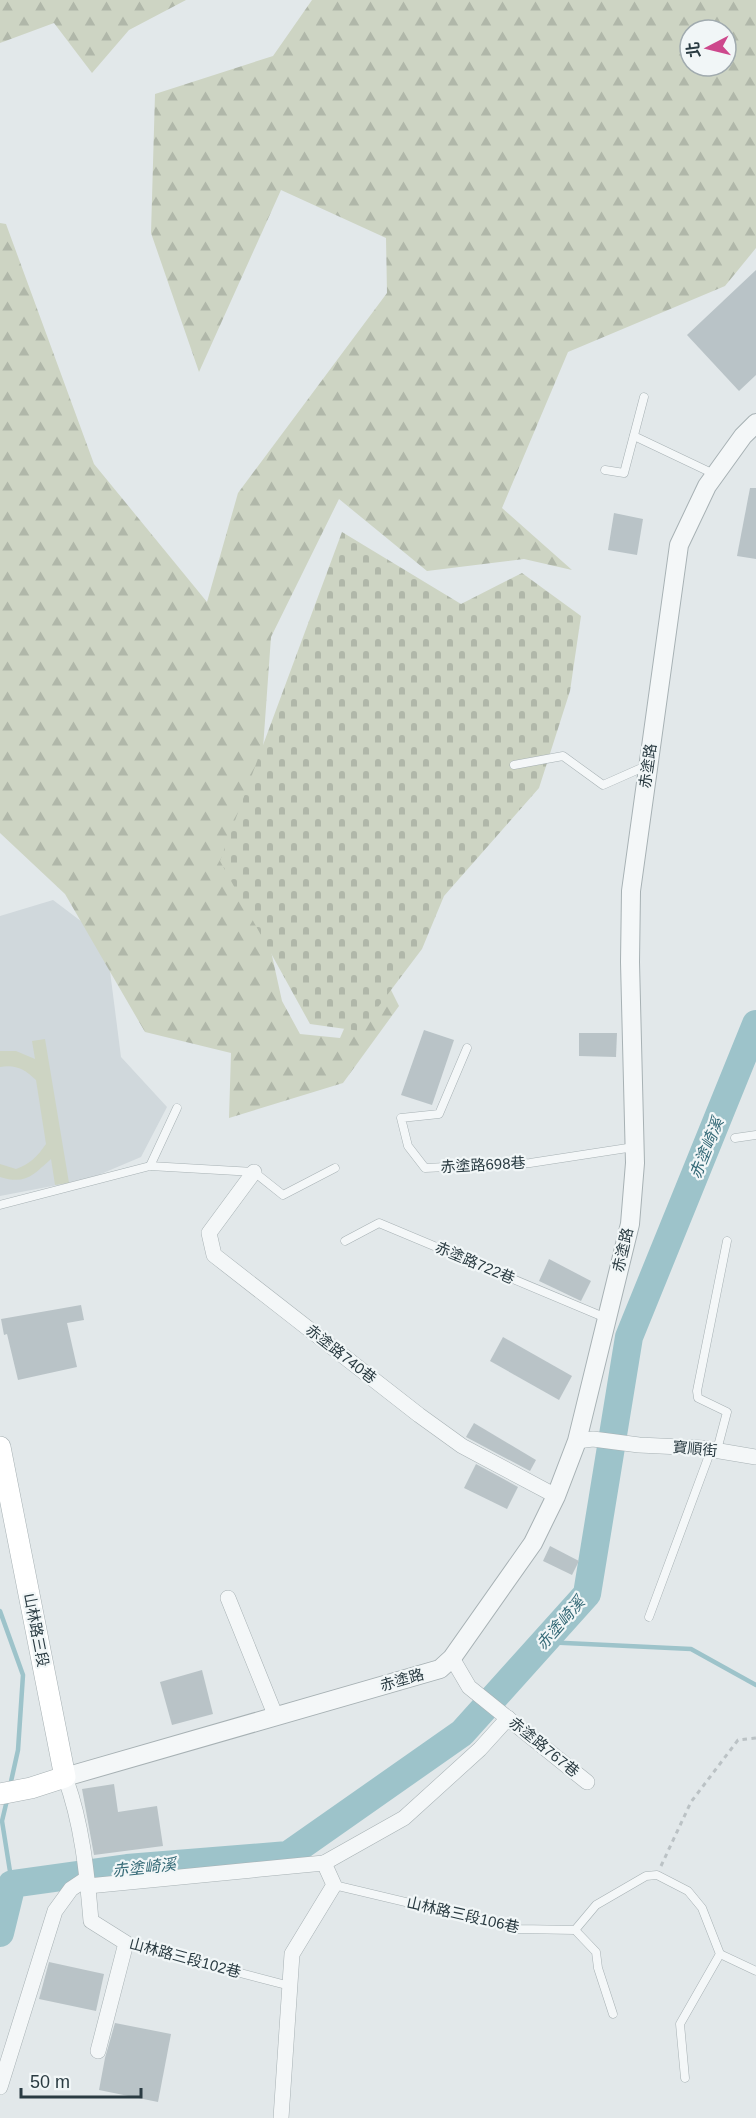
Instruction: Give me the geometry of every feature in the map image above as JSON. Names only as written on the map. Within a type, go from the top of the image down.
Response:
[{"type":"main road","name":"山林路三段","points":[[0,1447],[65,1777]]},
{"type":"main road","points":[[0,1794],[31,1788],[65,1777]]},
{"type":"street","name":"赤塗路","points":[[65,1777],[440,1669],[452,1658],[533,1543],[585,1440],[607,1318],[630,1224],[634,1147],[630,962],[631,891],[679,545],[707,486],[743,436],[756,423]]},
{"type":"street","name":"赤塗路740巷","points":[[254,1173],[209,1233],[214,1255],[462,1446],[556,1496]]},
{"type":"street","name":"寶順街","points":[[585,1440],[714,1450],[756,1457]]},
{"type":"street","points":[[228,1598],[276,1717]]},
{"type":"street","name":"赤塗路767巷","points":[[452,1658],[469,1687],[587,1782]]},
{"type":"street","points":[[0,2087],[55,1911],[72,1889],[87,1883],[324,1863],[404,1818],[480,1749],[505,1716]]},
{"type":"street","points":[[65,1777],[78,1821],[87,1883]]},
{"type":"street","points":[[281,2118],[292,1954],[334,1885],[324,1863]]},
{"type":"street","name":"山林路三段102巷","points":[[87,1883],[91,1921],[126,1943]]},
{"type":"street","points":[[98,2050],[126,1943]]},
{"type":"lane","points":[[605,470],[624,473],[645,397]]},
{"type":"lane","points":[[634,436],[716,474]]},
{"type":"lane","points":[[514,765],[563,756],[603,785],[648,766]]},
{"type":"lane","name":"赤塗路698巷","points":[[467,1048],[439,1114],[401,1118],[408,1146],[425,1168],[530,1163],[634,1147]]},
{"type":"lane","points":[[150,1166],[177,1108]]},
{"type":"lane","points":[[735,1138],[756,1135]]},
{"type":"lane","points":[[0,1205],[150,1166],[254,1173],[283,1195],[335,1168]]},
{"type":"lane","name":"赤塗路722巷","points":[[345,1240],[379,1223],[607,1318]]},
{"type":"lane","points":[[649,1617],[727,1412],[698,1398],[697,1391],[727,1241]]},
{"type":"lane","points":[[613,2014],[598,1968],[596,1952],[575,1930],[596,1905],[646,1876],[657,1875],[688,1891],[702,1908],[720,1954],[756,1971]]},
{"type":"lane","name":"山林路三段106巷","points":[[334,1885],[519,1929],[575,1930]]},
{"type":"lane","name":"山林路三段102巷","points":[[126,1943],[290,1986]]},
{"type":"lane","points":[[685,2078],[680,2024],[720,1954]]},
{"type":"path","points":[[657,1875],[691,1802],[738,1740],[756,1738]]},
{"type":"shaded area","points":[[53,900],[106,940],[121,1057],[167,1107],[141,1157],[89,1179],[0,1196],[0,916]]},
{"type":"green space","points":[[0,0],[186,0],[129,30],[92,73],[54,23],[0,43]]},
{"type":"green space","points":[[312,0],[756,0],[756,248],[725,286],[568,352],[502,508],[572,570],[524,559],[427,571],[339,499],[271,637],[254,874],[282,1001],[300,1034],[340,1038],[375,958],[399,1006],[343,1083],[229,1118],[231,1053],[145,1032],[65,894],[0,833],[0,223],[6,224],[94,464],[207,602],[238,493],[387,293],[386,238],[281,190],[199,372],[151,233],[155,94],[273,56]]},
{"type":"green space","points":[[342,532],[461,604],[522,573],[581,616],[570,691],[539,788],[444,896],[422,949],[360,1031],[310,1024],[220,861]]},
{"type":"green space","points":[[45,1039],[69,1183],[55,1185],[51,1159],[34,1174],[23,1179],[0,1177],[0,1164],[16,1169],[21,1167],[33,1160],[46,1144],[36,1080],[20,1068],[0,1067],[0,1051],[16,1051],[35,1059],[32,1041]]},
{"type":"building","points":[[756,270],[756,375],[739,391],[687,335]]},
{"type":"building","points":[[750,488],[756,488],[756,559],[737,556]]},
{"type":"building","points":[[614,513],[643,519],[637,555],[608,550]]},
{"type":"building","points":[[424,1030],[454,1040],[432,1105],[401,1095]]},
{"type":"building","points":[[579,1033],[617,1033],[616,1057],[579,1056]]},
{"type":"building","points":[[549,1259],[591,1281],[581,1301],[539,1281]]},
{"type":"building","points":[[81,1305],[84,1320],[67,1323],[77,1367],[18,1380],[1,1319]]},
{"type":"building","points":[[503,1337],[572,1376],[559,1400],[490,1361]]},
{"type":"building","points":[[474,1423],[536,1460],[530,1471],[466,1437]]},
{"type":"building","points":[[476,1464],[518,1487],[507,1509],[464,1488]]},
{"type":"building","points":[[550,1546],[579,1561],[572,1575],[543,1561]]},
{"type":"building","points":[[202,1670],[213,1714],[172,1725],[160,1682]]},
{"type":"building","points":[[114,1784],[118,1812],[157,1806],[163,1846],[94,1855],[82,1789]]},
{"type":"building","points":[[49,1962],[104,1974],[96,2011],[39,1999]]},
{"type":"building","points":[[115,2023],[171,2034],[158,2102],[99,2090]]},
{"type":"waterway","name":"赤塗崎溪","points":[[0,1933],[12,1884],[127,1868],[288,1855],[462,1733],[587,1594],[629,1337],[756,1024]]},
{"type":"waterway","points":[[0,1611],[23,1675],[18,1750],[10,1786]]},
{"type":"waterway","points":[[544,1642],[691,1649],[756,1685]]},
{"type":"waterway","points":[[7,1800],[2,1821],[12,1884]]}]
